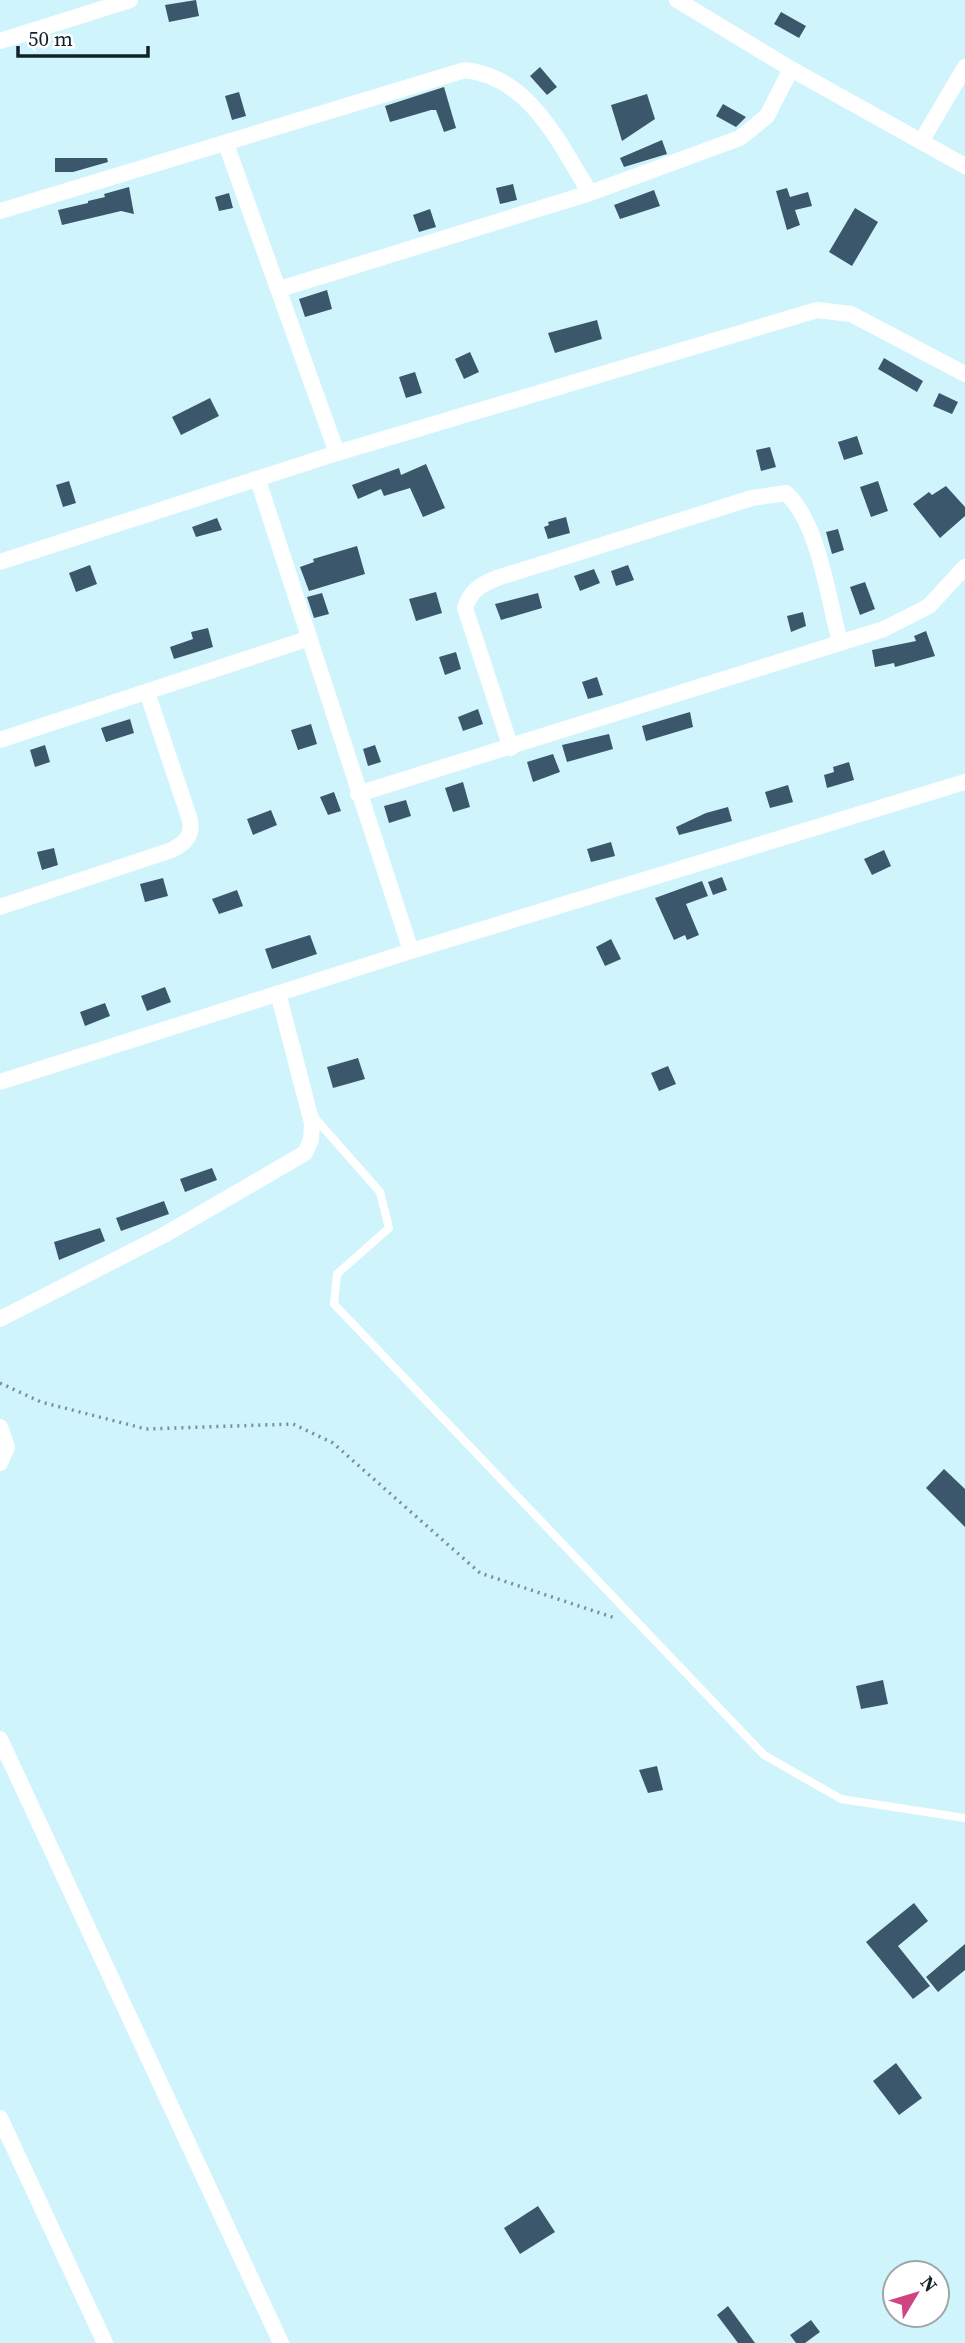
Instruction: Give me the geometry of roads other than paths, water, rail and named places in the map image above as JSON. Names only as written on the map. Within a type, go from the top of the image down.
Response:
[{"type":"street","points":[[0,41],[130,0]]},
{"type":"street","points":[[677,0],[791,69],[965,166]]},
{"type":"street","points":[[922,140],[965,67]]},
{"type":"street","points":[[280,289],[590,192],[750,133],[767,116],[791,69]]},
{"type":"street","points":[[0,211],[466,70],[486,72],[513,88],[538,110],[590,192]]},
{"type":"street","points":[[226,144],[337,453]]},
{"type":"street","points":[[0,562],[337,453],[817,310],[851,314],[965,374]]},
{"type":"street","points":[[258,480],[307,639],[411,951]]},
{"type":"street","points":[[512,748],[466,608],[470,594],[482,584],[497,578],[752,498],[786,494],[798,505],[808,526],[840,642]]},
{"type":"street","points":[[358,794],[512,748],[907,620],[929,606],[965,567]]},
{"type":"street","points":[[0,740],[307,639]]},
{"type":"street","points":[[0,907],[172,850],[188,838],[190,820],[147,692]]},
{"type":"street","points":[[0,1082],[411,951],[965,782]]},
{"type":"street","points":[[0,1319],[164,1235],[305,1153],[311,1140],[310,1112],[278,993]]},
{"type":"street","points":[[0,1427],[8,1447],[0,1463]]},
{"type":"street","points":[[0,1739],[281,2343]]},
{"type":"street","points":[[0,2118],[105,2343]]},
{"type":"lane","points":[[310,1112],[380,1192],[388,1228],[337,1274],[334,1304],[764,1755],[841,1799],[965,1818]]}]
